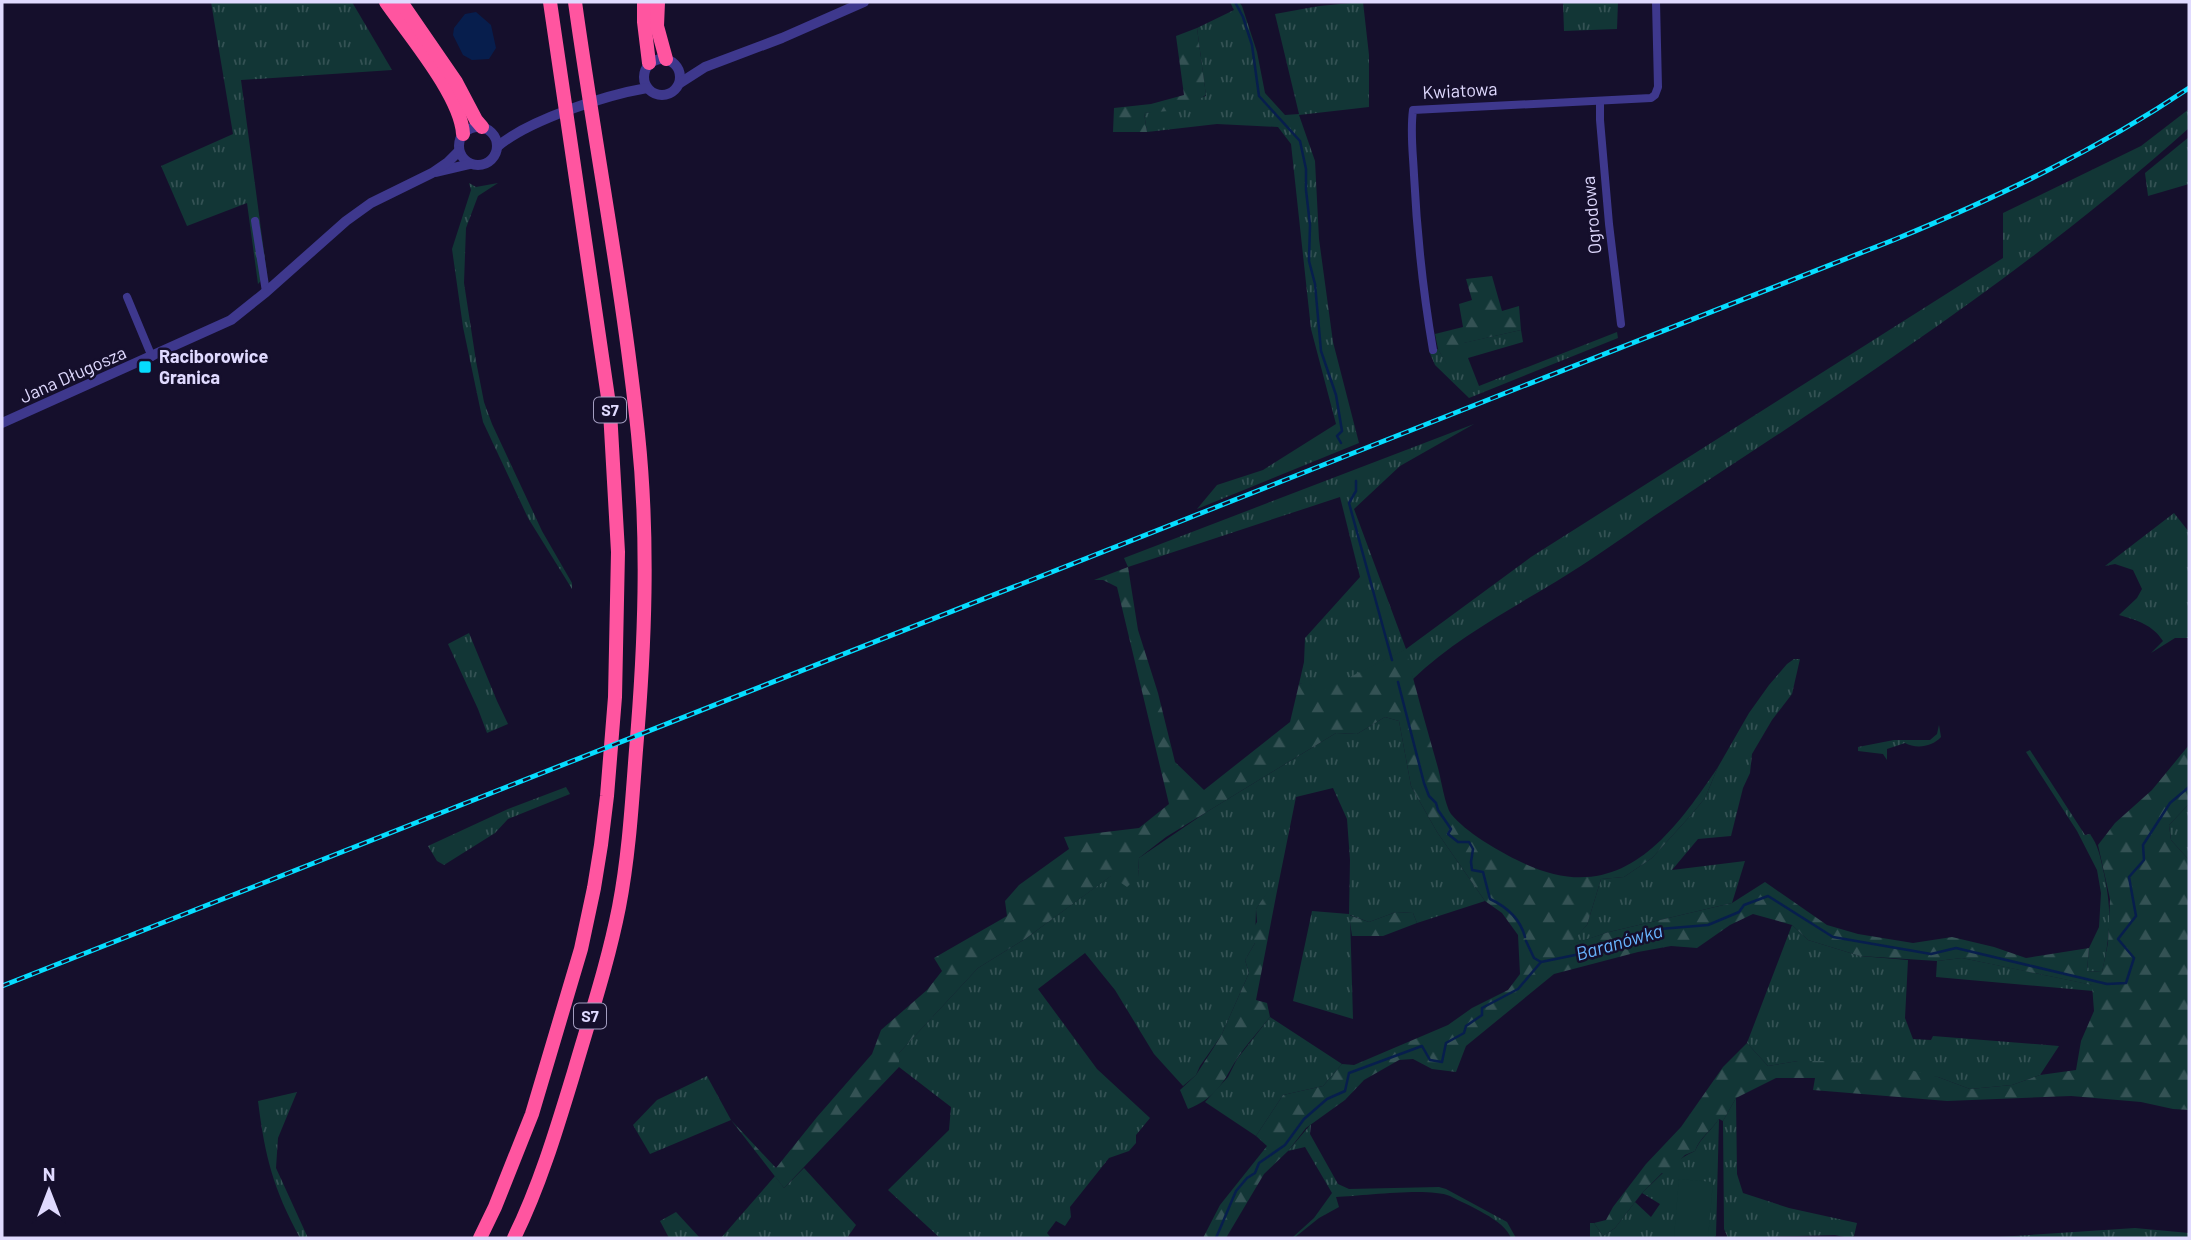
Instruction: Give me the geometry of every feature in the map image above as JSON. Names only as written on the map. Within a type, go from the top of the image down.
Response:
[{"type":"highway","points":[[386,2],[444,86],[459,116],[463,134]]},
{"type":"highway","points":[[401,2],[452,75],[476,120],[487,130]]},
{"type":"highway","name":"S7","points":[[480,1238],[533,1114],[581,949],[594,888],[607,796],[615,697],[618,552],[615,462],[602,348],[550,2]]},
{"type":"highway","name":"S7","points":[[514,1238],[554,1135],[607,960],[623,878],[641,687],[645,550],[638,434],[624,322],[575,2]]},
{"type":"highway","points":[[644,2],[649,63]]},
{"type":"highway","points":[[657,2],[657,26],[672,63]]},
{"type":"street","points":[[705,67],[655,60],[649,63],[645,70],[645,83],[655,94],[665,95],[705,67],[782,38],[864,2]]},
{"type":"street","name":"Kwiatowa","points":[[1433,350],[1416,210],[1411,125],[1413,110],[1600,102],[1653,97],[1657,93],[1659,82],[1656,2]]},
{"type":"street","points":[[672,63],[680,83]]},
{"type":"street","points":[[432,173],[486,163],[492,158],[497,147],[517,131],[645,83]]},
{"type":"street","name":"Ogrodowa","points":[[1600,102],[1609,224],[1621,324]]},
{"type":"street","points":[[432,173],[449,162],[459,151],[463,134],[469,129],[517,131]]},
{"type":"street","points":[[487,130],[497,147]]},
{"type":"street","points":[[459,151],[470,164]]},
{"type":"street","name":"Jana Długosza","points":[[2,424],[231,320],[346,220],[432,173]]},
{"type":"street","points":[[255,221],[266,292]]},
{"type":"street","points":[[127,297],[152,357]]},
{"type":"green space","points":[[211,2],[352,2],[392,70],[241,80],[267,274],[258,284],[247,203],[187,226],[161,166],[233,134]]},
{"type":"green space","points":[[1230,2],[1239,2],[1242,6],[1257,52],[1265,93],[1285,115],[1299,114],[1275,14],[1363,2],[1369,55],[1369,107],[1299,115],[1315,161],[1319,239],[1333,342],[1359,443],[1197,509],[1217,485],[1263,470],[1336,424],[1311,329],[1291,144],[1278,127],[1217,124],[1147,132],[1144,113],[1206,96],[1197,28],[1234,10]]},
{"type":"green space","points":[[1563,2],[1618,2],[1617,29],[1564,31]]},
{"type":"green space","points":[[1197,28],[1206,95],[1181,110],[1144,113],[1147,132],[1113,132],[1114,108],[1151,104],[1184,95],[1176,36]]},
{"type":"green space","points":[[2189,109],[2189,128],[2062,234],[1996,284],[1861,379],[1594,557],[1463,638],[1413,679],[1405,650],[1318,694],[1308,682],[1299,684],[1304,662],[1305,638],[1360,577],[1340,497],[1128,567],[1124,558],[1474,424],[1400,466],[1354,509],[1406,649],[1531,557],[2003,258],[2003,213],[2141,146]]},
{"type":"green space","points":[[2189,137],[2189,184],[2148,196],[2145,173]]},
{"type":"green space","points":[[469,183],[476,187],[498,183],[478,196],[466,228],[464,283],[484,402],[542,531],[572,583],[572,589],[528,518],[483,422],[463,327],[452,249],[471,190]]},
{"type":"green space","points":[[1492,276],[1502,311],[1519,306],[1521,330],[1464,343],[1468,358],[1447,365],[1438,349],[1435,334],[1463,327],[1459,304],[1472,300],[1466,279]]},
{"type":"green space","points":[[1521,330],[1523,342],[1468,358],[1479,386],[1617,332],[1618,338],[1469,398],[1435,365],[1429,351],[1438,349],[1447,364],[1463,343]]},
{"type":"green space","points":[[2174,513],[2189,532],[2189,638],[2175,638],[2151,653],[2163,641],[2159,635],[2144,624],[2119,615],[2137,598],[2142,589],[2133,570],[2115,564],[2105,566]]},
{"type":"green space","points":[[1128,567],[1138,630],[1158,693],[1175,762],[1204,790],[1290,722],[1299,684],[1308,681],[1318,693],[1406,649],[1451,814],[1473,834],[1517,860],[1552,873],[1583,877],[1610,873],[1635,861],[1658,843],[1679,821],[1718,767],[1705,798],[1652,858],[1624,877],[1601,879],[1587,925],[1569,945],[1609,932],[1732,903],[1765,882],[1827,925],[1858,934],[1913,943],[1952,937],[2026,958],[2089,948],[2087,971],[2102,972],[2108,943],[2110,899],[2098,845],[2115,823],[2152,790],[2189,745],[2189,804],[2169,825],[2171,840],[2189,860],[2189,1110],[2141,1102],[2071,1096],[1947,1101],[1813,1090],[1815,1078],[1776,1078],[1736,1098],[1723,1121],[1719,1119],[1695,1151],[1678,1162],[1683,1173],[1672,1176],[1662,1173],[1642,1193],[1615,1228],[1603,1236],[1594,1223],[1606,1220],[1646,1164],[1681,1127],[1723,1067],[1747,1043],[1768,1066],[1798,1061],[1886,1064],[1938,1077],[1970,1089],[2012,1085],[2040,1075],[2076,1070],[2081,1041],[2094,1011],[2092,985],[1962,958],[1937,961],[1860,956],[1808,940],[1792,925],[1753,914],[1730,925],[1697,948],[1671,946],[1638,952],[1554,974],[1466,1046],[1456,1072],[1432,1069],[1413,1059],[1399,1060],[1364,1080],[1345,1100],[1306,1128],[1288,1151],[1264,1174],[1226,1238],[1203,1238],[1220,1205],[1267,1146],[1256,1136],[1283,1095],[1323,1086],[1342,1064],[1354,1065],[1448,1025],[1472,1008],[1508,990],[1520,974],[1518,935],[1502,913],[1485,901],[1437,832],[1411,786],[1399,721],[1385,717],[1357,734],[1336,733],[1166,837],[1139,858],[1138,877],[1127,887],[1111,876],[1025,939],[978,968],[899,1053],[899,1067],[784,1188],[731,1120],[776,1168],[872,1054],[881,1030],[927,990],[942,971],[934,958],[1007,916],[1005,901],[1019,885],[1069,849],[1064,837],[1139,828],[1169,804],[1117,587],[1103,580],[1094,580]]},
{"type":"green space","points":[[469,633],[508,724],[487,733],[448,644]]},
{"type":"green space","points":[[1794,659],[1800,659],[1792,694],[1772,720],[1752,754],[1750,773],[1743,788],[1731,836],[1698,839],[1672,870],[1745,861],[1732,903],[1609,932],[1567,946],[1587,925],[1601,879],[1624,877],[1652,858],[1705,798],[1718,767],[1749,713],[1769,685]]},
{"type":"green space","points":[[1385,717],[1399,721],[1411,786],[1437,832],[1485,901],[1417,923],[1413,913],[1396,912],[1369,922],[1350,915],[1353,1019],[1293,1001],[1312,911],[1349,914],[1350,860],[1347,819],[1333,788],[1296,797],[1277,891],[1268,892],[1256,909],[1255,943],[1245,960],[1249,973],[1221,1036],[1196,1075],[1183,1086],[1154,1054],[1115,990],[1085,953],[1038,989],[1097,1069],[1150,1118],[1136,1135],[1136,1143],[1129,1151],[1109,1158],[1070,1207],[1071,1217],[1065,1226],[1056,1221],[1047,1233],[1051,1238],[940,1238],[888,1190],[949,1130],[951,1107],[899,1067],[898,1054],[978,968],[1025,939],[1112,875],[1138,877],[1139,858],[1205,813],[1336,733],[1357,734]]},
{"type":"green space","points":[[1939,725],[1941,737],[1933,743],[1914,746],[1905,743],[1887,749],[1887,760],[1883,754],[1858,751],[1858,747],[1894,740],[1930,740],[1937,734]]},
{"type":"green space","points":[[2030,750],[2085,835],[2090,834],[2098,851],[2109,909],[2109,933],[2102,972],[2087,971],[2089,948],[2099,927],[2101,893],[2097,870],[2077,831],[2026,752]]},
{"type":"green space","points":[[566,787],[570,794],[508,819],[495,833],[444,865],[437,861],[428,846],[508,809]]},
{"type":"green space","points":[[2189,804],[2189,860],[2171,840],[2169,825]]},
{"type":"green space","points":[[1268,891],[1277,891],[1256,1000],[1267,1003],[1270,1017],[1240,1054],[1217,1090],[1188,1109],[1180,1090],[1196,1075],[1221,1036],[1249,973],[1245,960],[1255,943],[1251,932],[1257,922],[1256,909]]},
{"type":"green space","points":[[1396,912],[1413,913],[1417,923],[1383,936],[1352,936],[1349,915],[1369,922]]},
{"type":"green space","points":[[1792,925],[1808,940],[1860,956],[1908,960],[1905,1018],[1913,1039],[1931,1040],[1933,1036],[2059,1046],[2040,1075],[2012,1085],[1970,1089],[1938,1077],[1798,1061],[1768,1066],[1747,1043]]},
{"type":"green space","points":[[1962,958],[2093,985],[2093,991],[1936,977],[1937,961]]},
{"type":"green space","points":[[1270,1017],[1342,1064],[1323,1086],[1283,1095],[1256,1136],[1205,1102],[1228,1077],[1237,1059]]},
{"type":"green space","points":[[707,1076],[731,1120],[650,1154],[633,1125],[657,1100]]},
{"type":"green space","points":[[297,1092],[278,1138],[276,1168],[308,1238],[300,1238],[277,1187],[267,1156],[258,1101]]},
{"type":"green space","points":[[1736,1098],[1737,1174],[1743,1193],[1789,1208],[1857,1223],[1854,1236],[1728,1238],[1724,1229],[1723,1121]]},
{"type":"green space","points":[[1719,1119],[1716,1236],[1590,1238],[1590,1223],[1594,1223],[1603,1236],[1615,1228],[1635,1202],[1651,1217],[1660,1204],[1642,1193],[1673,1164],[1695,1151]]},
{"type":"green space","points":[[1311,1124],[1310,1134],[1338,1184],[1349,1189],[1446,1189],[1507,1222],[1516,1238],[1511,1238],[1494,1219],[1450,1196],[1411,1192],[1336,1197],[1339,1207],[1319,1218],[1294,1238],[1314,1218],[1332,1193],[1305,1147],[1288,1151]]},
{"type":"green space","points":[[804,1168],[856,1225],[847,1238],[721,1238],[775,1176],[784,1188]]},
{"type":"green space","points":[[1679,1179],[1713,1182],[1708,1238],[1674,1237]]},
{"type":"green space","points":[[676,1212],[700,1238],[669,1238],[660,1221]]},
{"type":"green space","points":[[2135,1228],[2189,1233],[2189,1238],[1983,1238]]},
{"type":"water","points":[[476,12],[491,25],[496,48],[489,59],[472,60],[463,55],[453,35],[454,28],[465,14]]},
{"type":"waterway","points":[[1235,2],[1252,45],[1259,96],[1300,141],[1306,169],[1310,225],[1309,261],[1315,284],[1321,351],[1336,395],[1342,431],[1337,436],[1341,443]]},
{"type":"waterway","points":[[1356,481],[1356,491],[1349,503],[1392,660]]},
{"type":"waterway","points":[[1398,682],[1429,796],[1451,829],[1448,834],[1458,842],[1469,842],[1473,849],[1472,870],[1483,872],[1490,899],[1512,914],[1525,937]]},
{"type":"waterway","name":"Baranówka","points":[[1216,1238],[1236,1191],[1255,1173],[1259,1163],[1285,1145],[1304,1119],[1327,1099],[1345,1091],[1349,1073],[1422,1046],[1430,1060],[1442,1062],[1446,1043],[1464,1033],[1466,1026],[1482,1015],[1482,1008],[1518,989],[1541,962],[1624,945],[1660,929],[1708,925],[1739,912],[1744,905],[1768,896],[1833,937],[1931,954],[1956,948],[2107,984],[2126,983],[2134,958],[2118,939],[2136,916],[2129,877],[2144,860],[2143,845],[2170,803],[2189,787]]},
{"type":"waterway","points":[[1526,941],[1534,958],[1541,962]]},
{"type":"railway","points":[[2,986],[1896,239],[1972,206],[2083,152],[2189,88]]},
{"type":"place","name":"Raciborowice Granica","points":[[145,367]]}]
